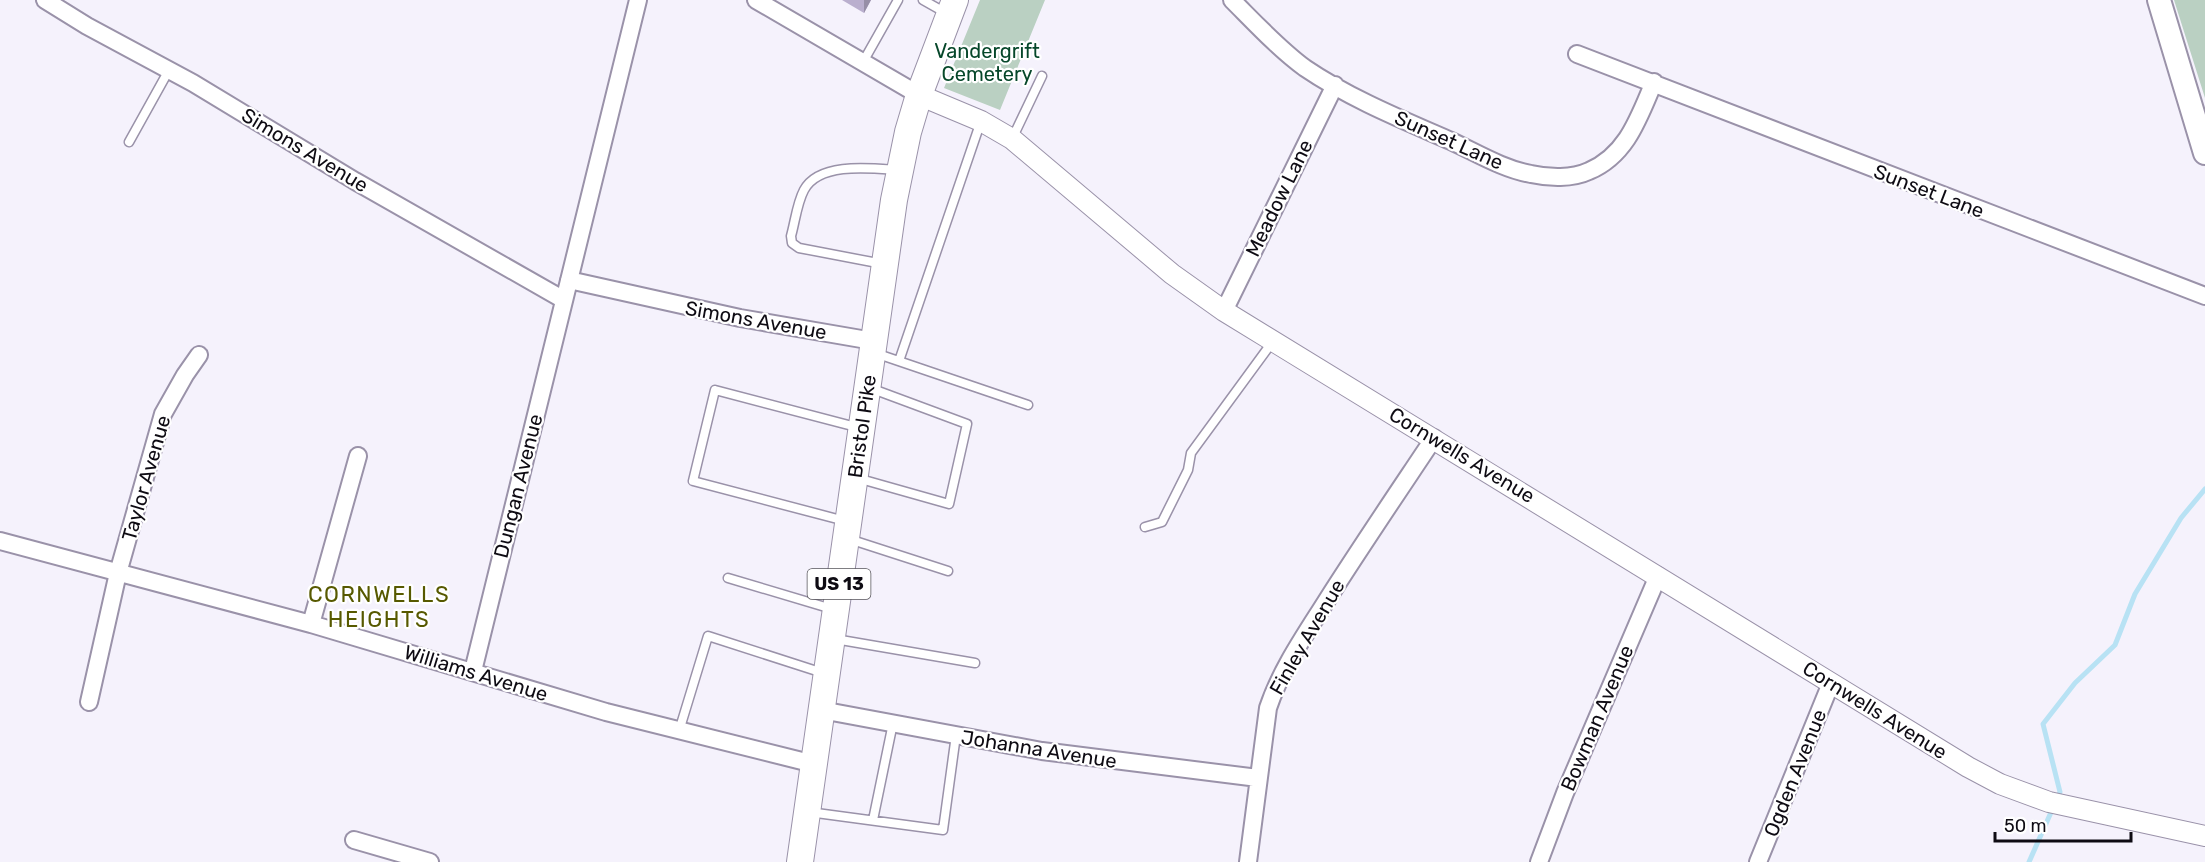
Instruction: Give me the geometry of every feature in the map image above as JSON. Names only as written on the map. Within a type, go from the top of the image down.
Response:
[{"type":"main road","points":[[2162,3],[2205,153]]},
{"type":"main road","name":"Bristol Pike","points":[[800,862],[872,346],[900,170],[919,95],[952,7]]},
{"type":"street","name":"Simons Avenue","points":[[45,0],[564,300]]},
{"type":"street","points":[[569,280],[638,0]]},
{"type":"street","name":"Cornwells Avenue","points":[[756,0],[919,95],[981,121],[1012,139],[1172,274],[1224,310],[1968,767],[2000,784],[2055,804],[2205,836]]},
{"type":"street","name":"Sunset Lane","points":[[1232,0],[1304,67],[1400,118],[1504,165],[1530,174],[1577,176],[1588,172],[1611,156],[1629,138],[1636,126],[1654,82]]},
{"type":"street","name":"Sunset Lane","points":[[1576,54],[1654,82],[1916,186],[2205,296]]},
{"type":"street","name":"Meadow Lane","points":[[1224,310],[1335,85]]},
{"type":"street","name":"Simons Avenue","points":[[569,280],[872,346]]},
{"type":"street","name":"Dungan Avenue","points":[[473,671],[569,280]]},
{"type":"street","name":"Taylor Avenue","points":[[90,702],[118,573],[163,414],[185,375],[200,355]]},
{"type":"street","name":"Finley Avenue","points":[[1248,862],[1268,708],[1275,687],[1364,542],[1434,438]]},
{"type":"street","points":[[311,624],[358,456]]},
{"type":"street","name":"Williams Avenue","points":[[0,541],[311,624],[606,712],[814,764]]},
{"type":"street","name":"Bowman Avenue","points":[[1539,862],[1565,793],[1658,576]]},
{"type":"street","name":"Ogden Avenue","points":[[1758,862],[1831,683]]},
{"type":"street","name":"Johanna Avenue","points":[[821,710],[1042,751],[1258,778]]},
{"type":"street","points":[[354,840],[430,862]]},
{"type":"lane","points":[[863,62],[898,0]]},
{"type":"lane","points":[[923,0],[952,7]]},
{"type":"lane","points":[[129,142],[169,70]]},
{"type":"lane","points":[[1012,139],[1042,76]]},
{"type":"lane","points":[[899,361],[981,121]]},
{"type":"lane","points":[[884,264],[799,248],[792,243],[791,236],[804,190],[812,181],[827,172],[865,168],[900,170]]},
{"type":"lane","points":[[1145,527],[1162,522],[1188,470],[1191,453],[1274,340]]},
{"type":"lane","points":[[872,346],[899,361],[1028,405]]},
{"type":"lane","points":[[854,477],[949,504],[967,424],[867,387]]},
{"type":"lane","points":[[861,428],[715,390],[693,481],[847,530],[948,571]]},
{"type":"lane","points":[[728,578],[835,610]]},
{"type":"lane","points":[[679,731],[708,636],[826,674]]},
{"type":"lane","points":[[831,638],[975,663]]},
{"type":"lane","points":[[873,820],[893,723]]},
{"type":"lane","points":[[807,811],[943,830],[956,735]]},
{"type":"green space","name":"Vandergrift Cemetery","points":[[980,0],[1045,0],[1000,110],[944,88]]},
{"type":"green space","points":[[2174,0],[2205,0],[2205,98]]},
{"type":"waterway","points":[[2029,862],[2060,792],[2043,724],[2075,683],[2115,645],[2135,594],[2181,518],[2205,489]]},
{"type":"district","name":"CORNWELLS HEIGHTS","points":[[379,606]]}]
